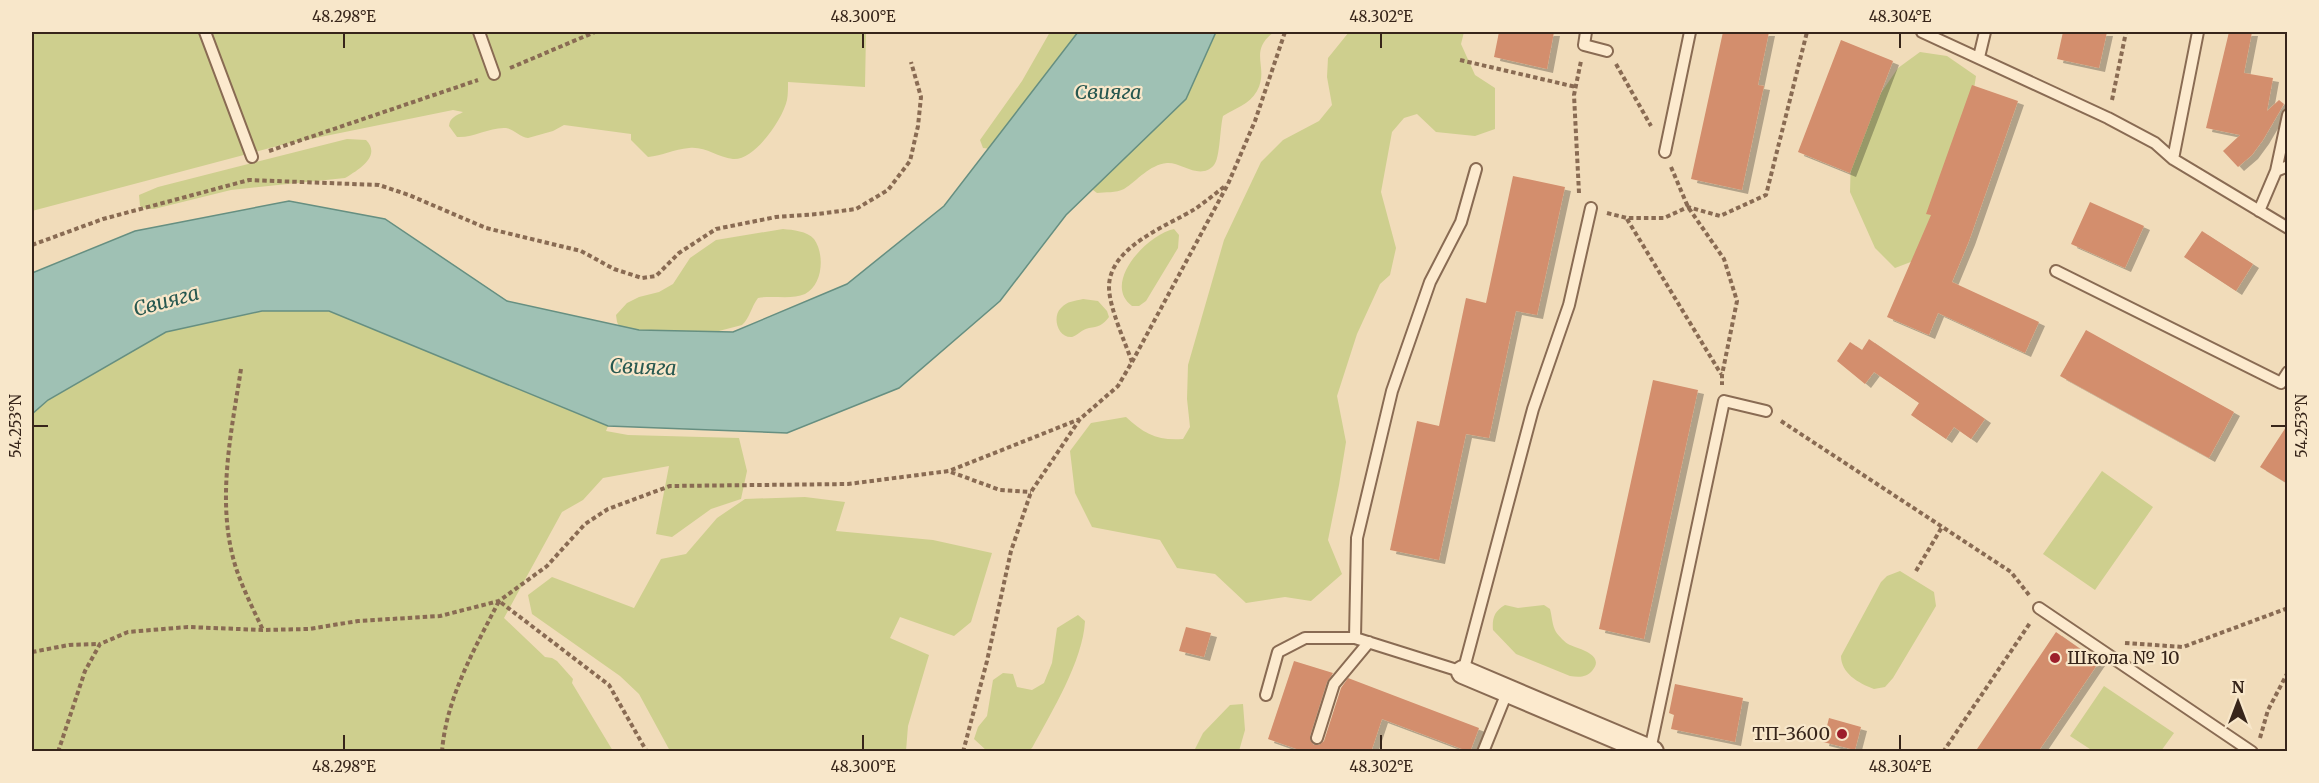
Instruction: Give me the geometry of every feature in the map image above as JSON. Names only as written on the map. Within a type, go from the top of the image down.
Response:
[{"type":"street","points":[[1463,672],[1651,751]]},
{"type":"lane","points":[[205,32],[252,157]]},
{"type":"lane","points":[[479,32],[495,75]]},
{"type":"lane","points":[[1586,32],[1584,45],[1607,51]]},
{"type":"lane","points":[[1665,152],[1690,32]]},
{"type":"lane","points":[[1922,32],[2108,118],[2155,143],[2173,159],[2288,228]]},
{"type":"lane","points":[[1979,57],[1985,32]]},
{"type":"lane","points":[[2173,159],[2198,32]]},
{"type":"lane","points":[[2259,211],[2276,171],[2288,115]]},
{"type":"lane","points":[[2276,171],[2288,166]]},
{"type":"lane","points":[[1355,638],[1357,538],[1392,391],[1430,282],[1461,222],[1476,169]]},
{"type":"lane","points":[[1266,695],[1278,652],[1305,638],[1355,638],[1463,672],[1533,409],[1569,305],[1591,208]]},
{"type":"lane","points":[[2056,271],[2281,383],[2288,372]]},
{"type":"lane","points":[[1651,751],[1724,401],[1766,411]]},
{"type":"lane","points":[[2039,608],[2252,752]]},
{"type":"lane","points":[[1317,738],[1334,684],[1369,642]]},
{"type":"lane","points":[[1483,752],[1508,690]]},
{"type":"path","points":[[252,157],[495,75],[595,32]]},
{"type":"path","points":[[963,752],[987,661],[1011,551],[1031,492],[1080,419],[1118,386],[1132,362],[1228,184],[1255,121],[1285,32]]},
{"type":"path","points":[[1722,375],[1627,218],[1665,218],[1688,207],[1720,216],[1766,195],[1807,32]]},
{"type":"path","points":[[2108,118],[2126,32]]},
{"type":"path","points":[[1584,45],[1574,95],[1580,190],[1576,205],[1591,208]]},
{"type":"path","points":[[1607,51],[1630,88]]},
{"type":"path","points":[[1460,60],[1576,87]]},
{"type":"path","points":[[32,245],[103,219],[249,180],[379,185],[409,195],[486,228],[581,251],[614,269],[642,278],[656,276],[679,252],[716,229],[776,217],[856,209],[888,190],[910,161],[918,126],[921,97],[911,62]]},
{"type":"path","points":[[1132,362],[1110,297],[1108,284],[1113,268],[1131,246],[1196,208],[1228,184]]},
{"type":"path","points":[[1688,207],[1724,259],[1737,301],[1722,375],[1724,401]]},
{"type":"path","points":[[241,369],[230,442],[226,499],[229,534],[237,570],[263,630]]},
{"type":"path","points":[[1766,411],[2011,572],[2039,608],[1943,752]]},
{"type":"path","points":[[32,652],[69,645],[100,644],[128,633],[188,627],[309,629],[358,621],[440,616],[499,602],[547,566],[585,524],[608,509],[670,486],[848,484],[949,471],[1080,419]]},
{"type":"path","points":[[949,471],[1000,490],[1031,492]]},
{"type":"path","points":[[1916,571],[1942,527]]},
{"type":"path","points":[[442,752],[443,733],[467,663],[499,602]]},
{"type":"path","points":[[499,602],[609,685],[647,752]]},
{"type":"path","points":[[2087,640],[2183,647],[2288,608]]},
{"type":"path","points":[[58,752],[85,671],[100,644]]},
{"type":"path","points":[[2259,741],[2268,710],[2288,672]]},
{"type":"green space","points":[[32,32],[866,32],[865,87],[788,82],[787,100],[774,128],[758,146],[741,158],[727,158],[695,148],[648,157],[631,140],[631,134],[564,125],[553,131],[528,138],[506,128],[457,137],[449,126],[454,117],[463,112],[453,110],[281,145],[32,211]]},
{"type":"green space","points":[[1050,32],[1091,32],[1000,150],[983,148],[980,140],[1022,81]]},
{"type":"green space","points":[[1210,32],[1274,32],[1262,46],[1260,82],[1254,96],[1223,116],[1218,156],[1214,165],[1209,169],[1197,171],[1173,163],[1161,164],[1124,189],[1097,193],[1089,187]]},
{"type":"green space","points":[[1349,32],[1464,32],[1461,44],[1475,75],[1495,88],[1495,129],[1475,136],[1436,132],[1417,114],[1404,118],[1392,132],[1381,192],[1396,248],[1390,275],[1380,284],[1357,334],[1337,396],[1346,442],[1328,540],[1342,574],[1311,601],[1285,597],[1246,603],[1215,574],[1177,568],[1160,540],[1092,527],[1075,493],[1070,451],[1091,423],[1126,417],[1152,435],[1166,439],[1183,439],[1190,427],[1187,399],[1188,365],[1224,240],[1261,162],[1283,140],[1319,121],[1332,105],[1327,77],[1328,58]]},
{"type":"green space","points":[[1920,52],[1947,56],[1976,76],[1972,102],[1916,260],[1895,268],[1875,248],[1850,192],[1851,156],[1870,109],[1898,68]]},
{"type":"green space","points":[[347,139],[366,140],[371,152],[366,162],[345,178],[231,190],[154,209],[140,206],[139,195],[158,187]]},
{"type":"green space","points":[[783,229],[808,234],[818,245],[821,261],[819,277],[816,284],[805,294],[794,297],[758,298],[742,325],[692,338],[622,332],[616,315],[627,303],[659,292],[673,284],[690,258],[716,240]]},
{"type":"green space","points":[[1174,229],[1179,235],[1178,248],[1146,301],[1139,306],[1132,306],[1124,296],[1122,285],[1125,273],[1141,249],[1163,233]]},
{"type":"green space","points":[[1083,299],[1098,301],[1109,317],[1100,325],[1086,329],[1072,337],[1063,334],[1057,326],[1058,312],[1066,304]]},
{"type":"green space","points":[[262,311],[330,311],[608,426],[606,431],[628,435],[739,438],[747,471],[741,499],[711,509],[672,537],[656,534],[669,466],[603,478],[583,500],[562,512],[504,618],[545,657],[557,661],[573,679],[572,683],[613,751],[32,751],[32,414],[48,400],[166,332]]},
{"type":"green space","points":[[2102,471],[2153,507],[2095,590],[2043,554]]},
{"type":"green space","points":[[805,497],[845,502],[836,531],[933,540],[992,553],[971,622],[954,636],[900,617],[890,638],[929,655],[908,726],[906,751],[670,751],[639,694],[620,676],[532,614],[528,595],[552,577],[634,608],[661,559],[686,554],[717,518],[745,499]]},
{"type":"green space","points":[[1900,571],[1934,592],[1936,606],[1893,678],[1885,687],[1874,689],[1862,684],[1847,672],[1841,656],[1881,582],[1887,576]]},
{"type":"green space","points":[[1505,605],[1518,608],[1544,605],[1550,609],[1556,632],[1560,637],[1568,644],[1594,657],[1596,661],[1592,671],[1585,676],[1570,676],[1516,654],[1493,630],[1494,616]]},
{"type":"green space","points":[[1078,615],[1085,621],[1079,653],[1057,703],[1032,748],[1028,751],[987,751],[974,739],[978,727],[987,716],[993,680],[1003,673],[1013,674],[1017,687],[1032,690],[1044,683],[1052,663],[1057,628]]},
{"type":"green space","points":[[2104,686],[2174,733],[2161,751],[2093,751],[2070,736]]},
{"type":"green space","points":[[1243,704],[1245,730],[1239,751],[1194,751],[1203,733],[1230,705]]},
{"type":"water","name":"Свияга","points":[[1078,32],[1216,32],[1186,99],[1066,215],[1000,301],[899,388],[787,433],[608,426],[329,311],[262,311],[166,332],[48,400],[32,414],[32,273],[135,231],[289,201],[385,219],[507,301],[639,330],[733,332],[847,284],[944,206]]},
{"type":"building","points":[[1499,32],[1554,32],[1547,69],[1494,57]]},
{"type":"building","points":[[1723,32],[1769,32],[1758,85],[1764,86],[1742,190],[1691,179]]},
{"type":"building","points":[[2063,32],[2107,32],[2099,68],[2057,59]]},
{"type":"building","points":[[2229,32],[2252,32],[2244,73],[2273,78],[2267,111],[2279,100],[2284,104],[2263,140],[2252,155],[2238,167],[2223,151],[2240,135],[2206,128]]},
{"type":"building","points":[[1841,40],[1893,61],[1850,173],[1798,152]]},
{"type":"building","points":[[1972,85],[2018,101],[1969,241],[1952,282],[2039,322],[2025,353],[1938,313],[1929,335],[1887,317],[1931,215],[1926,214]]},
{"type":"building","points":[[1513,176],[1565,187],[1537,315],[1516,311],[1489,438],[1466,434],[1439,560],[1390,550],[1417,421],[1439,426],[1466,298],[1486,303]]},
{"type":"building","points":[[2090,202],[2144,226],[2125,268],[2071,244]]},
{"type":"building","points":[[2202,231],[2253,264],[2236,291],[2184,257]]},
{"type":"building","points":[[2086,330],[2234,412],[2209,458],[2060,376]]},
{"type":"building","points":[[1869,339],[1985,419],[1971,439],[1954,427],[1946,439],[1911,415],[1919,403],[1874,372],[1865,384],[1837,361],[1850,342],[1862,350]]},
{"type":"building","points":[[1653,380],[1698,390],[1644,639],[1599,629]]},
{"type":"building","points":[[2288,424],[2288,484],[2260,467]]},
{"type":"building","points":[[1186,627],[1211,633],[1204,657],[1179,651]]},
{"type":"building","points":[[2056,632],[2099,662],[2038,752],[1975,752]]},
{"type":"building","points":[[1294,661],[1333,673],[1327,682],[1310,736],[1314,745],[1319,745],[1324,741],[1341,688],[1348,678],[1479,728],[1470,752],[1382,719],[1371,752],[1305,752],[1268,739]]},
{"type":"building","points":[[1675,684],[1743,698],[1735,742],[1671,729],[1674,715],[1669,713]]},
{"type":"building","name":"ТП-3600","points":[[1829,718],[1861,727],[1855,750],[1823,742]]},
{"type":"place","name":"Школа № 10","points":[[2055,658]]},
{"type":"place","name":"ТП-3600","points":[[1842,734]]}]
